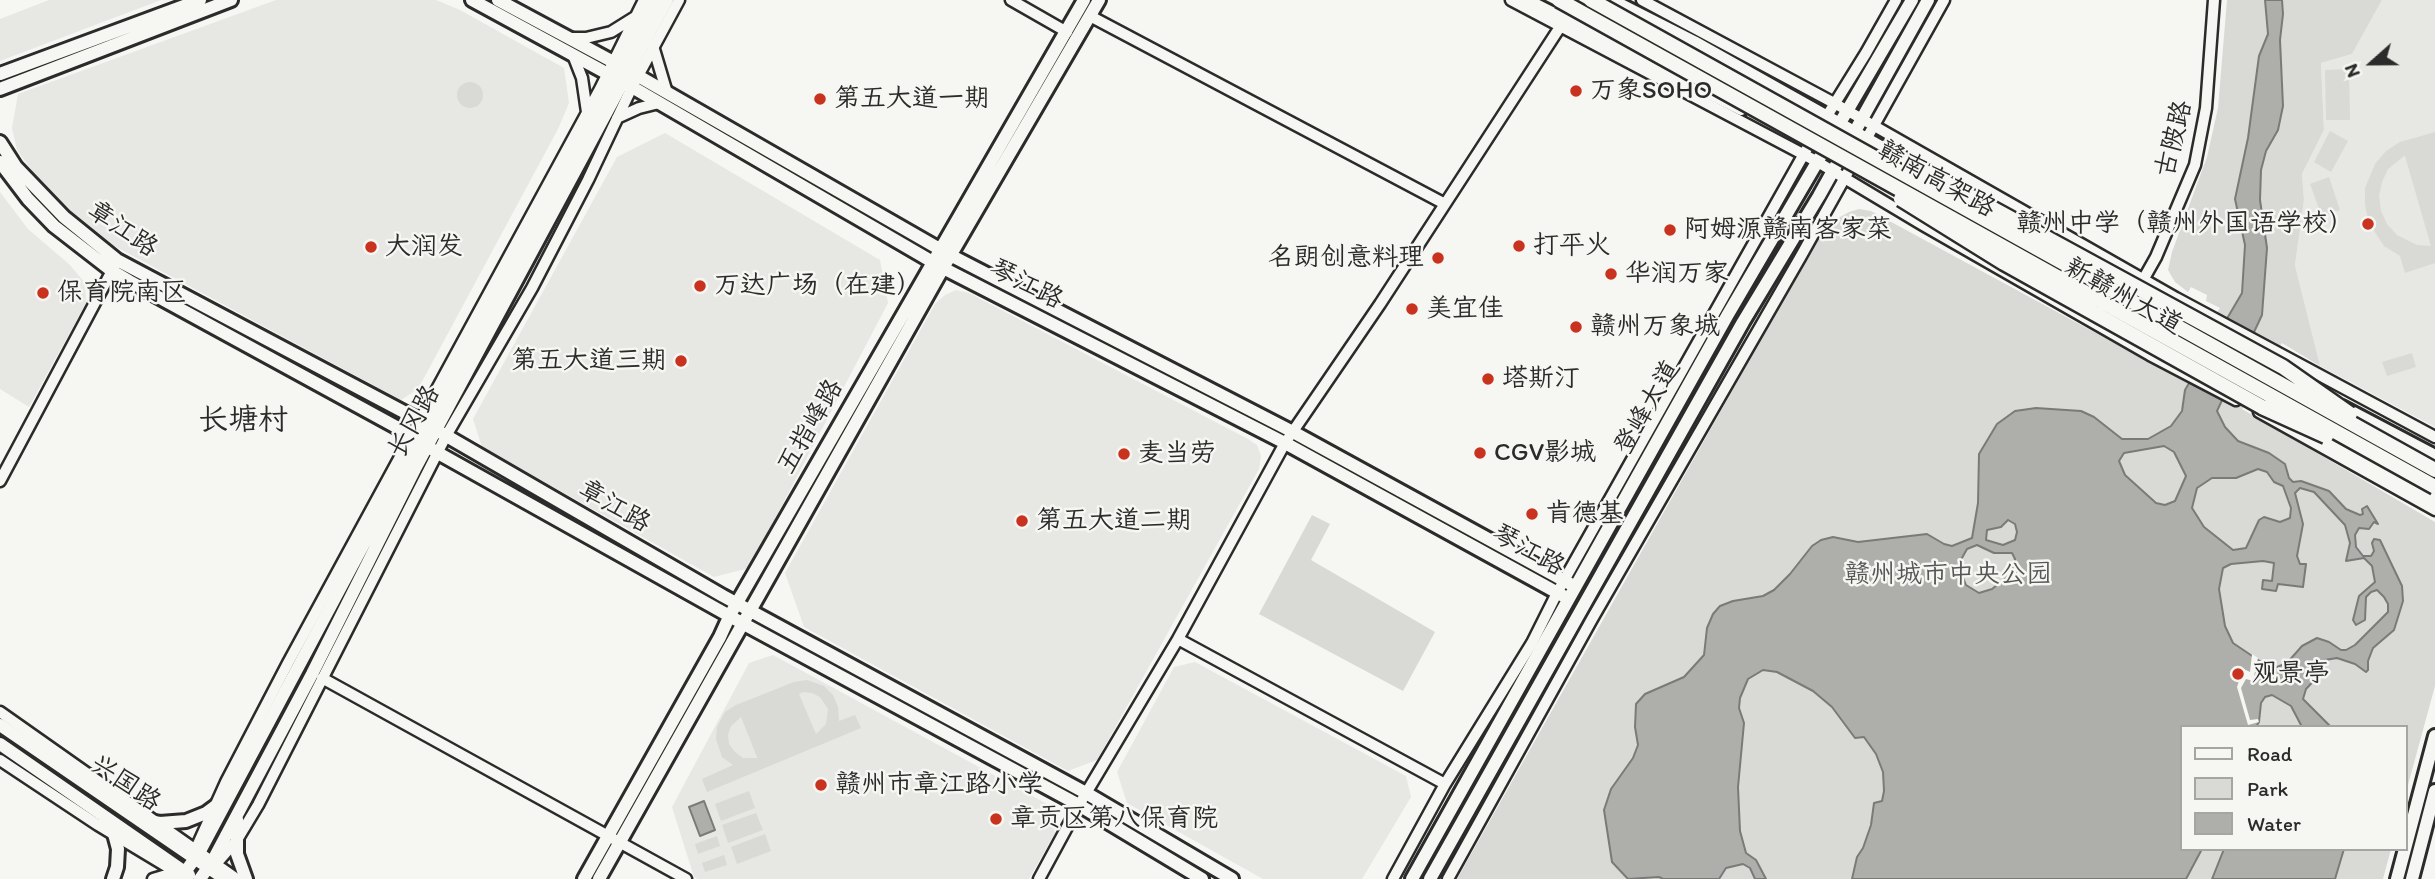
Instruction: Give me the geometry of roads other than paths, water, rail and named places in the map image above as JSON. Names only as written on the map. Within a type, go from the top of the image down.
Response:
[{"type":"highway","name":"赣南高架路","points":[[1559,0],[2410,465],[2435,470]]},
{"type":"highway","name":"赣南高架路","points":[[1591,0],[2410,465],[2435,486]]},
{"type":"highway","points":[[1909,163],[2283,367],[2410,465]]},
{"type":"highway","points":[[1891,192],[2004,263],[2262,407],[2410,465]]},
{"type":"main road","points":[[0,74],[200,0]]},
{"type":"main road","points":[[0,89],[231,0]]},
{"type":"main road","name":"琴江路","points":[[472,0],[573,55],[622,74]]},
{"type":"main road","name":"琴江路","points":[[498,0],[569,38],[622,74],[937,264],[1285,443],[1562,596]]},
{"type":"main road","name":"长冈路","points":[[622,74],[654,0]]},
{"type":"main road","name":"长冈路","points":[[194,873],[195,855],[432,428],[622,74],[667,0]]},
{"type":"main road","name":"五指峰路","points":[[945,252],[1084,0]]},
{"type":"main road","name":"五指峰路","points":[[583,879],[720,638],[733,609],[937,264],[1098,0]]},
{"type":"main road","name":"新赣州大道","points":[[1526,0],[1682,78],[1846,172],[1891,192],[2155,341],[2262,407],[2435,500]]},
{"type":"main road","name":"新赣州大道","points":[[1611,0],[1694,42],[2279,374],[2435,456]]},
{"type":"main road","name":"登峰大道","points":[[1412,879],[1569,583],[1912,0]]},
{"type":"main road","name":"登峰大道","points":[[1430,879],[1928,0]]},
{"type":"main road","name":"琴江路","points":[[663,98],[945,252],[1293,432],[1569,583]]},
{"type":"main road","name":"章江路","points":[[0,142],[16,167],[115,265],[432,428],[733,609],[742,623],[1079,805],[1202,879]]},
{"type":"main road","name":"章江路","points":[[0,162],[28,199],[54,226],[115,265],[423,444],[733,609],[750,610],[1086,793],[1232,879]]},
{"type":"main road","name":"五指峰路","points":[[599,879],[750,610],[937,264]]},
{"type":"main road","name":"长冈路","points":[[194,873],[238,811],[312,674],[423,444]]},
{"type":"main road","name":"兴国路","points":[[0,726],[195,855]]},
{"type":"main road","points":[[2407,843],[2431,768],[2435,736]]},
{"type":"main road","name":"兴国路","points":[[0,744],[194,873],[225,879]]},
{"type":"main road","points":[[2412,879],[2435,791]]},
{"type":"main road","points":[[134,817],[158,823],[186,821],[213,809],[230,794]]},
{"type":"main road","points":[[238,811],[235,833],[237,854],[246,879]]},
{"type":"main road","points":[[100,813],[114,835],[118,858],[113,879]]},
{"type":"main road","points":[[2397,879],[2404,851]]},
{"type":"street","points":[[432,428],[532,288],[588,180],[617,118],[622,74],[636,17],[644,0]]},
{"type":"street","points":[[194,873],[195,855],[213,809],[432,428],[587,112],[622,74],[653,46],[679,0]]},
{"type":"street","points":[[1011,0],[1067,32]]},
{"type":"street","points":[[1511,0],[1806,150]]},
{"type":"street","points":[[1642,0],[1834,103],[2143,280],[2435,437]]},
{"type":"street","points":[[1569,583],[1806,150],[1896,0]]},
{"type":"street","points":[[1448,879],[1592,619],[1944,0]]},
{"type":"street","name":"古陂路","points":[[2143,280],[2156,257],[2195,165],[2206,108],[2214,0]]},
{"type":"street","points":[[1654,6],[1694,42]]},
{"type":"street","points":[[1090,16],[1445,204]]},
{"type":"street","points":[[569,38],[586,38],[611,32],[636,17]]},
{"type":"street","points":[[1040,879],[1079,805],[1178,639],[1285,443],[1560,27]]},
{"type":"street","points":[[617,118],[663,98],[653,46]]},
{"type":"street","points":[[573,55],[582,78],[587,112]]},
{"type":"street","points":[[1633,63],[1682,78]]},
{"type":"street","points":[[1846,172],[1923,225],[2150,355],[2262,407],[2435,510]]},
{"type":"street","points":[[0,481],[115,265]]},
{"type":"street","points":[[194,873],[237,839],[258,804],[322,677],[423,444]]},
{"type":"street","points":[[1393,879],[1445,784],[1562,596]]},
{"type":"street","points":[[1178,639],[1445,784]]},
{"type":"street","points":[[322,677],[686,879]]},
{"type":"street","points":[[0,712],[158,823],[195,855]]},
{"type":"street","points":[[0,760],[114,835],[194,873]]},
{"type":"street","points":[[153,879],[194,873],[237,879]]},
{"type":"water","points":[[2265,0],[2282,0],[2280,40],[2283,106],[2278,130],[2266,151],[2261,170],[2260,200],[2267,248],[2262,315],[2217,411],[2225,427],[2238,441],[2269,453],[2285,464],[2293,482],[2301,481],[2329,491],[2346,509],[2360,515],[2363,514],[2362,509],[2367,506],[2378,524],[2374,522],[2369,529],[2359,528],[2355,535],[2356,547],[2363,556],[2371,556],[2374,539],[2380,540],[2402,586],[2403,601],[2394,630],[2373,648],[2368,670],[2366,672],[2355,664],[2337,658],[2325,660],[2321,673],[2306,689],[2303,699],[2329,725],[2301,725],[2291,706],[2272,695],[2265,697],[2261,703],[2257,725],[2180,725],[2180,851],[2201,851],[2186,879],[1852,879],[1857,857],[1871,825],[1874,803],[1882,801],[1884,791],[1883,772],[1876,754],[1864,737],[1855,738],[1832,707],[1813,691],[1777,672],[1763,670],[1748,679],[1740,698],[1739,708],[1744,723],[1738,787],[1740,831],[1746,853],[1756,860],[1766,879],[1755,879],[1750,868],[1743,864],[1726,868],[1719,879],[1628,879],[1612,862],[1604,810],[1611,789],[1633,758],[1638,745],[1635,727],[1636,704],[1645,694],[1684,677],[1704,655],[1707,628],[1720,606],[1763,596],[1774,590],[1812,546],[1821,540],[1833,537],[1858,542],[1927,534],[1952,546],[1972,538],[1978,503],[1979,454],[1997,424],[2015,411],[2036,408],[2081,411],[2094,417],[2122,439],[2148,439],[2171,426],[2182,411],[2185,390],[2242,293],[2245,245],[2235,199],[2248,138],[2259,56],[2268,34]],"holes":[[[2164,446],[2174,452],[2186,476],[2175,501],[2165,505],[2156,503],[2125,475],[2119,461],[2124,453]],[[2258,469],[2267,472],[2274,482],[2283,486],[2291,508],[2290,518],[2280,522],[2264,517],[2259,520],[2246,548],[2233,550],[2204,527],[2192,508],[2197,488],[2212,478],[2236,478]],[[2300,488],[2314,492],[2345,525],[2350,543],[2346,561],[2364,558],[2372,566],[2375,582],[2359,596],[2353,620],[2356,625],[2365,620],[2366,597],[2371,592],[2377,590],[2384,597],[2388,612],[2355,645],[2346,650],[2317,638],[2302,646],[2287,663],[2277,667],[2267,666],[2233,643],[2225,626],[2219,589],[2223,568],[2231,564],[2263,561],[2274,563],[2272,581],[2263,580],[2262,589],[2276,591],[2278,584],[2303,587],[2306,564],[2300,564],[2297,556],[2303,524],[2295,493]],[[2008,520],[2015,524],[2015,540],[2003,545],[1986,540],[1987,530],[2001,527]],[[1977,545],[1994,553],[2012,553],[2014,566],[2006,578],[1992,589],[1979,593],[1966,585],[1958,565],[1967,549]]]},
{"type":"water","points":[[704,801],[715,830],[700,836],[689,807]]},
{"type":"water","points":[[2223,851],[2343,851],[2335,879],[2212,879]]},
{"type":"place","name":"万象SOHO","points":[[1576,91]]},
{"type":"place","name":"第五大道一期","points":[[820,99]]},
{"type":"place","name":"赣州中学（赣州外国语学校）","points":[[2368,224]]},
{"type":"place","name":"阿姆源赣南客家菜","points":[[1670,230]]},
{"type":"place","name":"打平火","points":[[1519,246]]},
{"type":"place","name":"大润发","points":[[371,247]]},
{"type":"place","name":"名朗创意料理","points":[[1438,258]]},
{"type":"place","name":"华润万家","points":[[1611,274]]},
{"type":"place","name":"万达广场（在建）","points":[[700,286]]},
{"type":"place","name":"保育院南区","points":[[43,293]]},
{"type":"place","name":"美宜佳","points":[[1412,309]]},
{"type":"place","name":"赣州万象城","points":[[1576,327]]},
{"type":"place","name":"第五大道三期","points":[[681,361]]},
{"type":"place","name":"塔斯汀","points":[[1488,379]]},
{"type":"place","name":"CGV影城","points":[[1480,453]]},
{"type":"place","name":"麦当劳","points":[[1124,454]]},
{"type":"place","name":"肯德基","points":[[1532,514]]},
{"type":"place","name":"第五大道二期","points":[[1022,521]]},
{"type":"place","name":"观景亭","points":[[2238,674]]},
{"type":"place","name":"赣州市章江路小学","points":[[821,785]]},
{"type":"place","name":"章贡区第八保育院","points":[[996,819]]},
{"type":"district","name":"长塘村","points":[[243,421]]},
{"type":"park label","name":"赣州城市中央公园","points":[[1948,575]]}]
